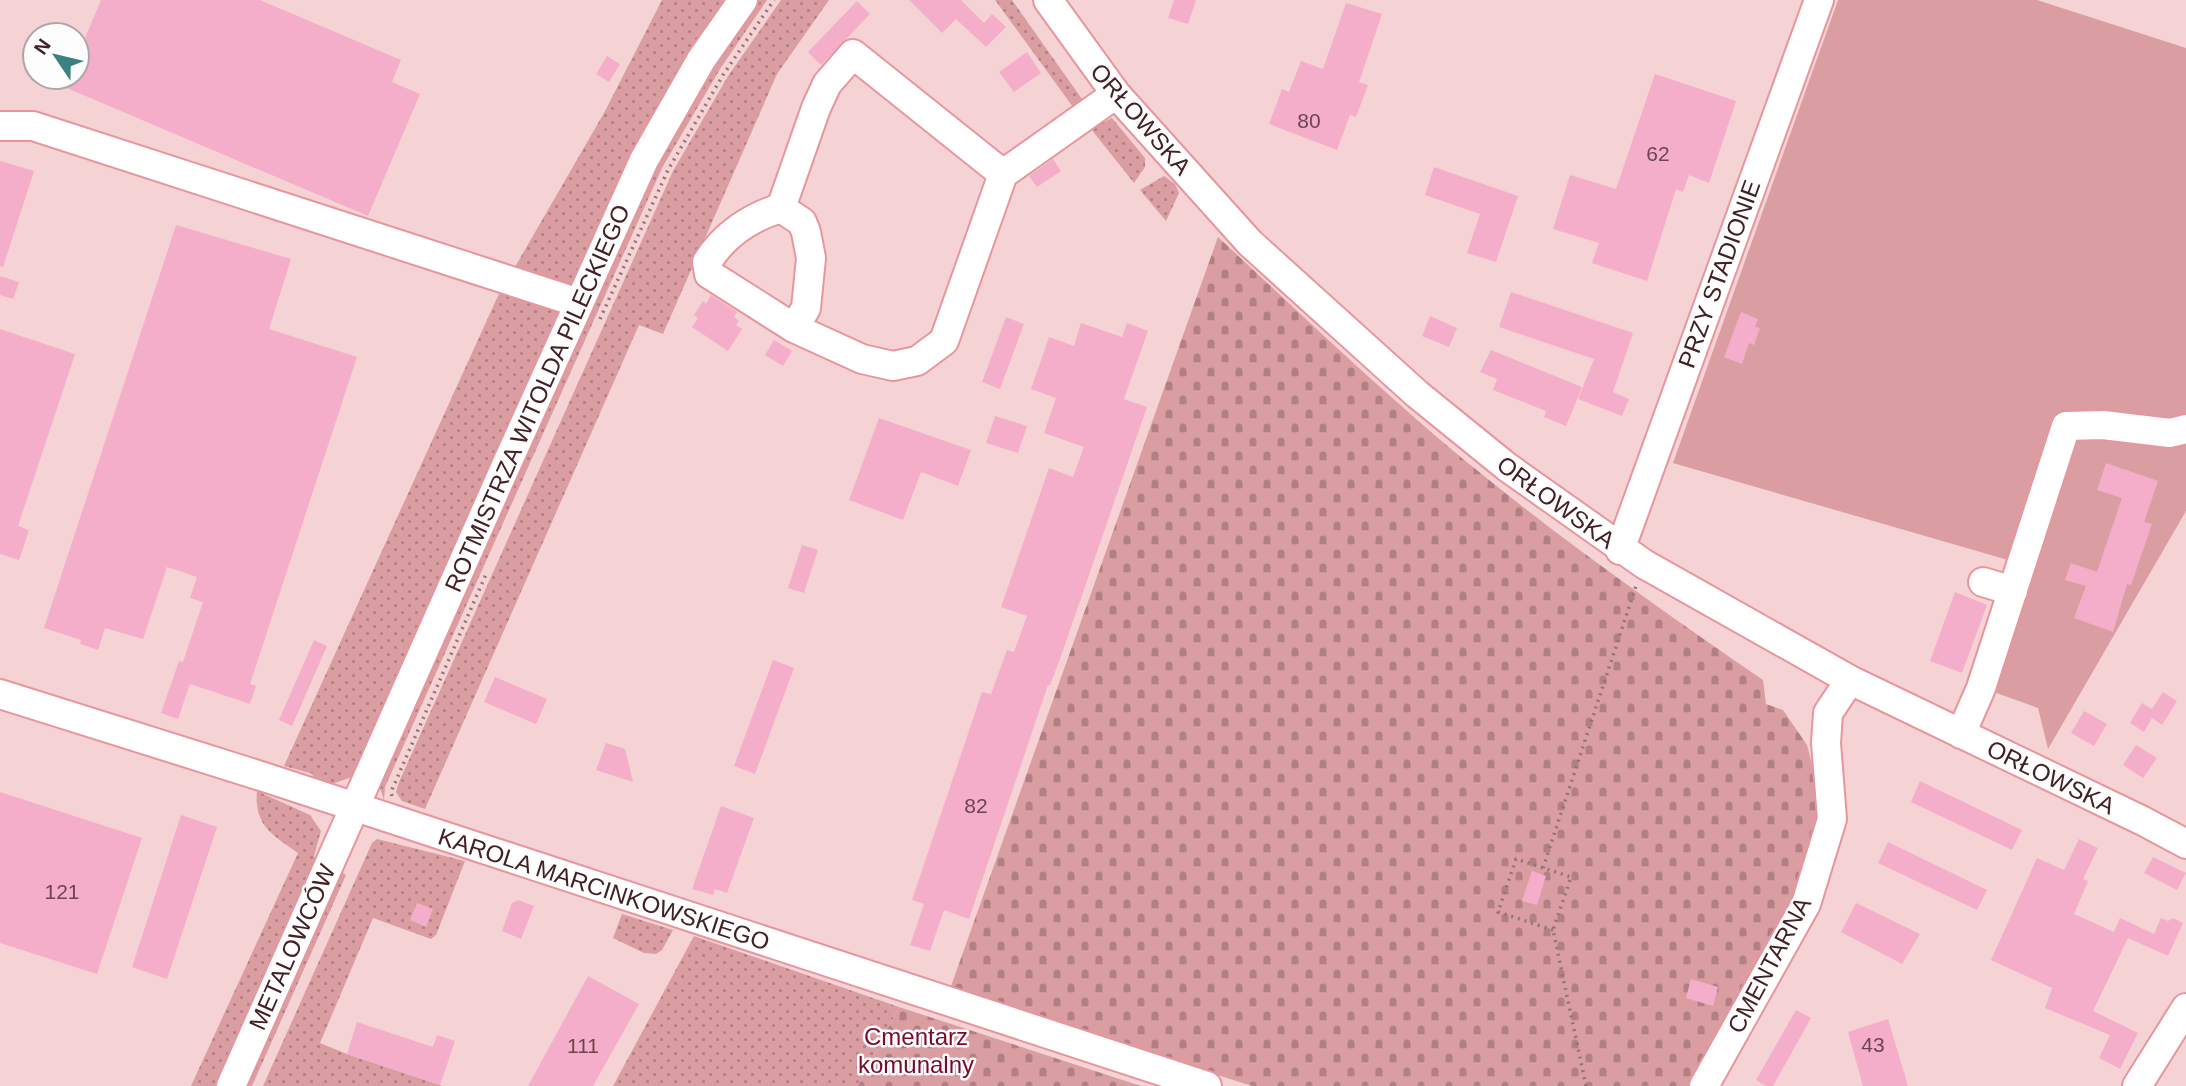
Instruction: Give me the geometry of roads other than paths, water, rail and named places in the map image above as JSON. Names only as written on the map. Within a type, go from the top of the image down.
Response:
[{"type":"street","name":"ROTMISTRZA WITOLDA PILECKIEGO","points":[[354,808],[589,312],[644,160],[701,60],[743,0]]},
{"type":"street","name":"ORŁOWSKA","points":[[1048,0],[1116,94],[1250,243],[1417,394],[1497,459],[1632,557],[1850,680],[2186,844]]},
{"type":"street","name":"PRZY STADIONIE","points":[[1632,557],[1819,0]]},
{"type":"street","points":[[781,208],[827,84],[853,54],[1003,174]]},
{"type":"street","points":[[794,328],[806,308],[811,258],[802,222],[781,208],[763,213],[742,225],[716,247],[707,262],[709,274],[794,328],[863,359],[893,366],[917,361],[944,341],[1003,174],[1116,94]]},
{"type":"street","points":[[0,126],[33,126],[589,312]]},
{"type":"street","points":[[1961,734],[1980,688],[2066,426],[2104,425],[2170,433],[2186,429]]},
{"type":"street","points":[[1983,582],[2013,591]]},
{"type":"street","name":"CMENTARNA","points":[[1704,1086],[1806,904],[1832,819],[1826,743],[1828,713],[1850,680]]},
{"type":"street","name":"KAROLA MARCINKOWSKIEGO","points":[[0,694],[1207,1086]]},
{"type":"street","name":"METALOWCÓW","points":[[231,1086],[354,808]]},
{"type":"street","points":[[2137,1086],[2186,1007]]},
{"type":"park label","name":"Cmentarz komunalny","points":[[916,1050]]}]
